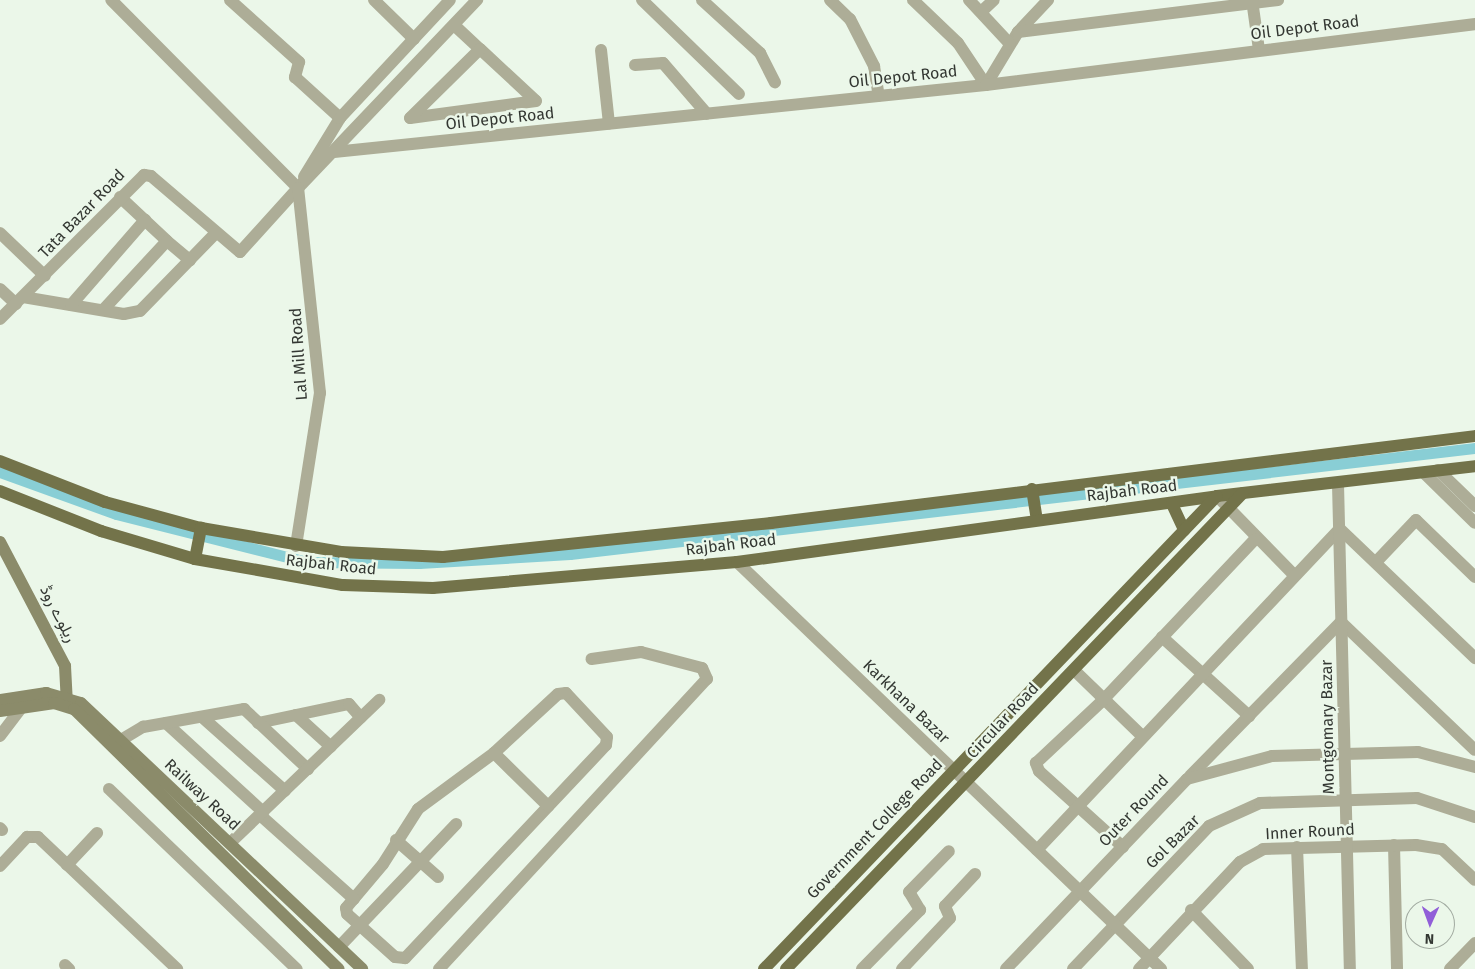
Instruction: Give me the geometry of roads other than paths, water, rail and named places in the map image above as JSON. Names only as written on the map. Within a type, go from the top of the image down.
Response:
[{"type":"main road","name":"Rajbah Road","points":[[1,465],[105,502],[201,529],[296,546],[393,556],[522,552],[1475,436]]},
{"type":"main road","name":"Rajbah Road","points":[[0,491],[100,531],[196,556],[343,585],[433,588],[737,562],[1037,516],[1172,504],[1217,496],[1338,484],[1475,466]]},
{"type":"main road","points":[[1032,491],[1037,516]]},
{"type":"main road","name":"Circular Road","points":[[786,969],[967,783],[1242,493]]},
{"type":"main road","name":"Government College Road","points":[[764,969],[1217,496]]},
{"type":"main road","points":[[1172,504],[1184,530]]},
{"type":"main road","points":[[196,556],[201,529]]},
{"type":"main road","name":"ریلوے روڈ","points":[[0,542],[66,666],[68,701]]},
{"type":"main road","name":"Railway Road","points":[[0,700],[46,693],[92,711],[120,740],[362,969]]},
{"type":"main road","points":[[0,711],[68,701]]},
{"type":"main road","name":"Railway Road","points":[[68,701],[339,969]]},
{"type":"street","points":[[111,0],[298,188]]},
{"type":"street","points":[[230,0],[299,62],[295,77],[340,118]]},
{"type":"street","points":[[374,0],[414,38]]},
{"type":"street","name":"Tata Bazar Road","points":[[298,188],[340,118],[450,0]]},
{"type":"street","name":"Tata Bazar Road","points":[[0,319],[45,276],[138,178],[151,176],[235,251],[244,250],[298,188],[478,0]]},
{"type":"street","points":[[642,0],[739,94]]},
{"type":"street","points":[[702,0],[760,53],[775,82]]},
{"type":"street","points":[[830,0],[858,35],[874,66],[879,96]]},
{"type":"street","points":[[913,0],[958,43],[986,85],[1018,32],[1048,0]]},
{"type":"street","points":[[969,0],[982,11],[1010,44]]},
{"type":"street","points":[[982,11],[994,0]]},
{"type":"street","points":[[1018,32],[1278,0]]},
{"type":"street","points":[[1252,2],[1259,50]]},
{"type":"street","name":"Oil Depot Road","points":[[334,152],[986,85],[1475,24]]},
{"type":"street","points":[[454,25],[536,100],[410,118],[480,49]]},
{"type":"street","points":[[602,50],[609,124]]},
{"type":"street","points":[[635,65],[663,63],[707,114]]},
{"type":"street","name":"Lal Mill Road","points":[[296,546],[320,393],[298,188]]},
{"type":"street","points":[[120,197],[167,242],[190,260]]},
{"type":"street","points":[[71,305],[145,220]]},
{"type":"street","points":[[0,232],[45,276]]},
{"type":"street","points":[[0,289],[20,301],[71,305],[103,310],[140,311],[216,234]]},
{"type":"street","points":[[103,310],[167,242]]},
{"type":"street","points":[[1438,470],[1475,506]]},
{"type":"street","points":[[1424,473],[1475,523]]},
{"type":"street","name":"Montgomary Bazar","points":[[1338,484],[1350,969]]},
{"type":"street","points":[[1217,496],[1227,510],[1255,539],[1294,575]]},
{"type":"street","points":[[1376,562],[1416,520],[1475,577]]},
{"type":"street","points":[[1037,850],[1201,673],[1340,529],[1475,658]]},
{"type":"street","points":[[1122,848],[1039,771],[1036,763],[1103,700],[1255,539]]},
{"type":"street","name":"Karkhana Bazar","points":[[737,562],[1160,969]]},
{"type":"street","points":[[1187,779],[1341,622],[1475,750]]},
{"type":"street","points":[[1162,637],[1249,716]]},
{"type":"street","points":[[439,969],[707,679],[702,668],[641,652],[591,659]]},
{"type":"street","points":[[1074,670],[1142,736]]},
{"type":"street","points":[[566,693],[608,740],[405,958],[395,957],[346,910],[383,864],[396,840],[418,809],[494,753],[558,694],[566,693]]},
{"type":"street","points":[[230,843],[379,700]]},
{"type":"street","points":[[258,723],[349,704],[360,718]]},
{"type":"street","points":[[0,736],[18,718],[21,708]]},
{"type":"street","points":[[120,740],[143,727],[244,709],[308,769]]},
{"type":"street","points":[[296,715],[331,747]]},
{"type":"street","points":[[202,717],[285,791]]},
{"type":"street","points":[[166,723],[354,899]]},
{"type":"street","name":"Outer Round","points":[[1006,969],[1187,779],[1272,756],[1418,752],[1475,767]]},
{"type":"street","points":[[494,753],[548,806]]},
{"type":"street","points":[[109,788],[297,969]]},
{"type":"street","name":"Gol Bazar","points":[[1073,969],[1208,826],[1260,803],[1417,798],[1475,817]]},
{"type":"street","points":[[339,947],[456,824]]},
{"type":"street","points":[[67,865],[97,833]]},
{"type":"street","points":[[0,866],[32,834],[176,969]]},
{"type":"street","points":[[396,840],[438,877]]},
{"type":"street","points":[[1394,845],[1397,969]]},
{"type":"street","name":"Inner Round","points":[[1139,969],[1191,910],[1240,862],[1262,849],[1394,845],[1442,849],[1475,880]]},
{"type":"street","points":[[1297,847],[1302,969]]},
{"type":"street","points":[[862,969],[920,910],[909,892],[948,851]]},
{"type":"street","points":[[902,969],[950,918],[945,906],[975,874]]},
{"type":"street","points":[[1191,910],[1248,969]]},
{"type":"street","points":[[1450,969],[1475,943]]},
{"type":"waterway","points":[[0,472],[116,514],[307,562],[419,563],[570,554],[1475,448]]}]
